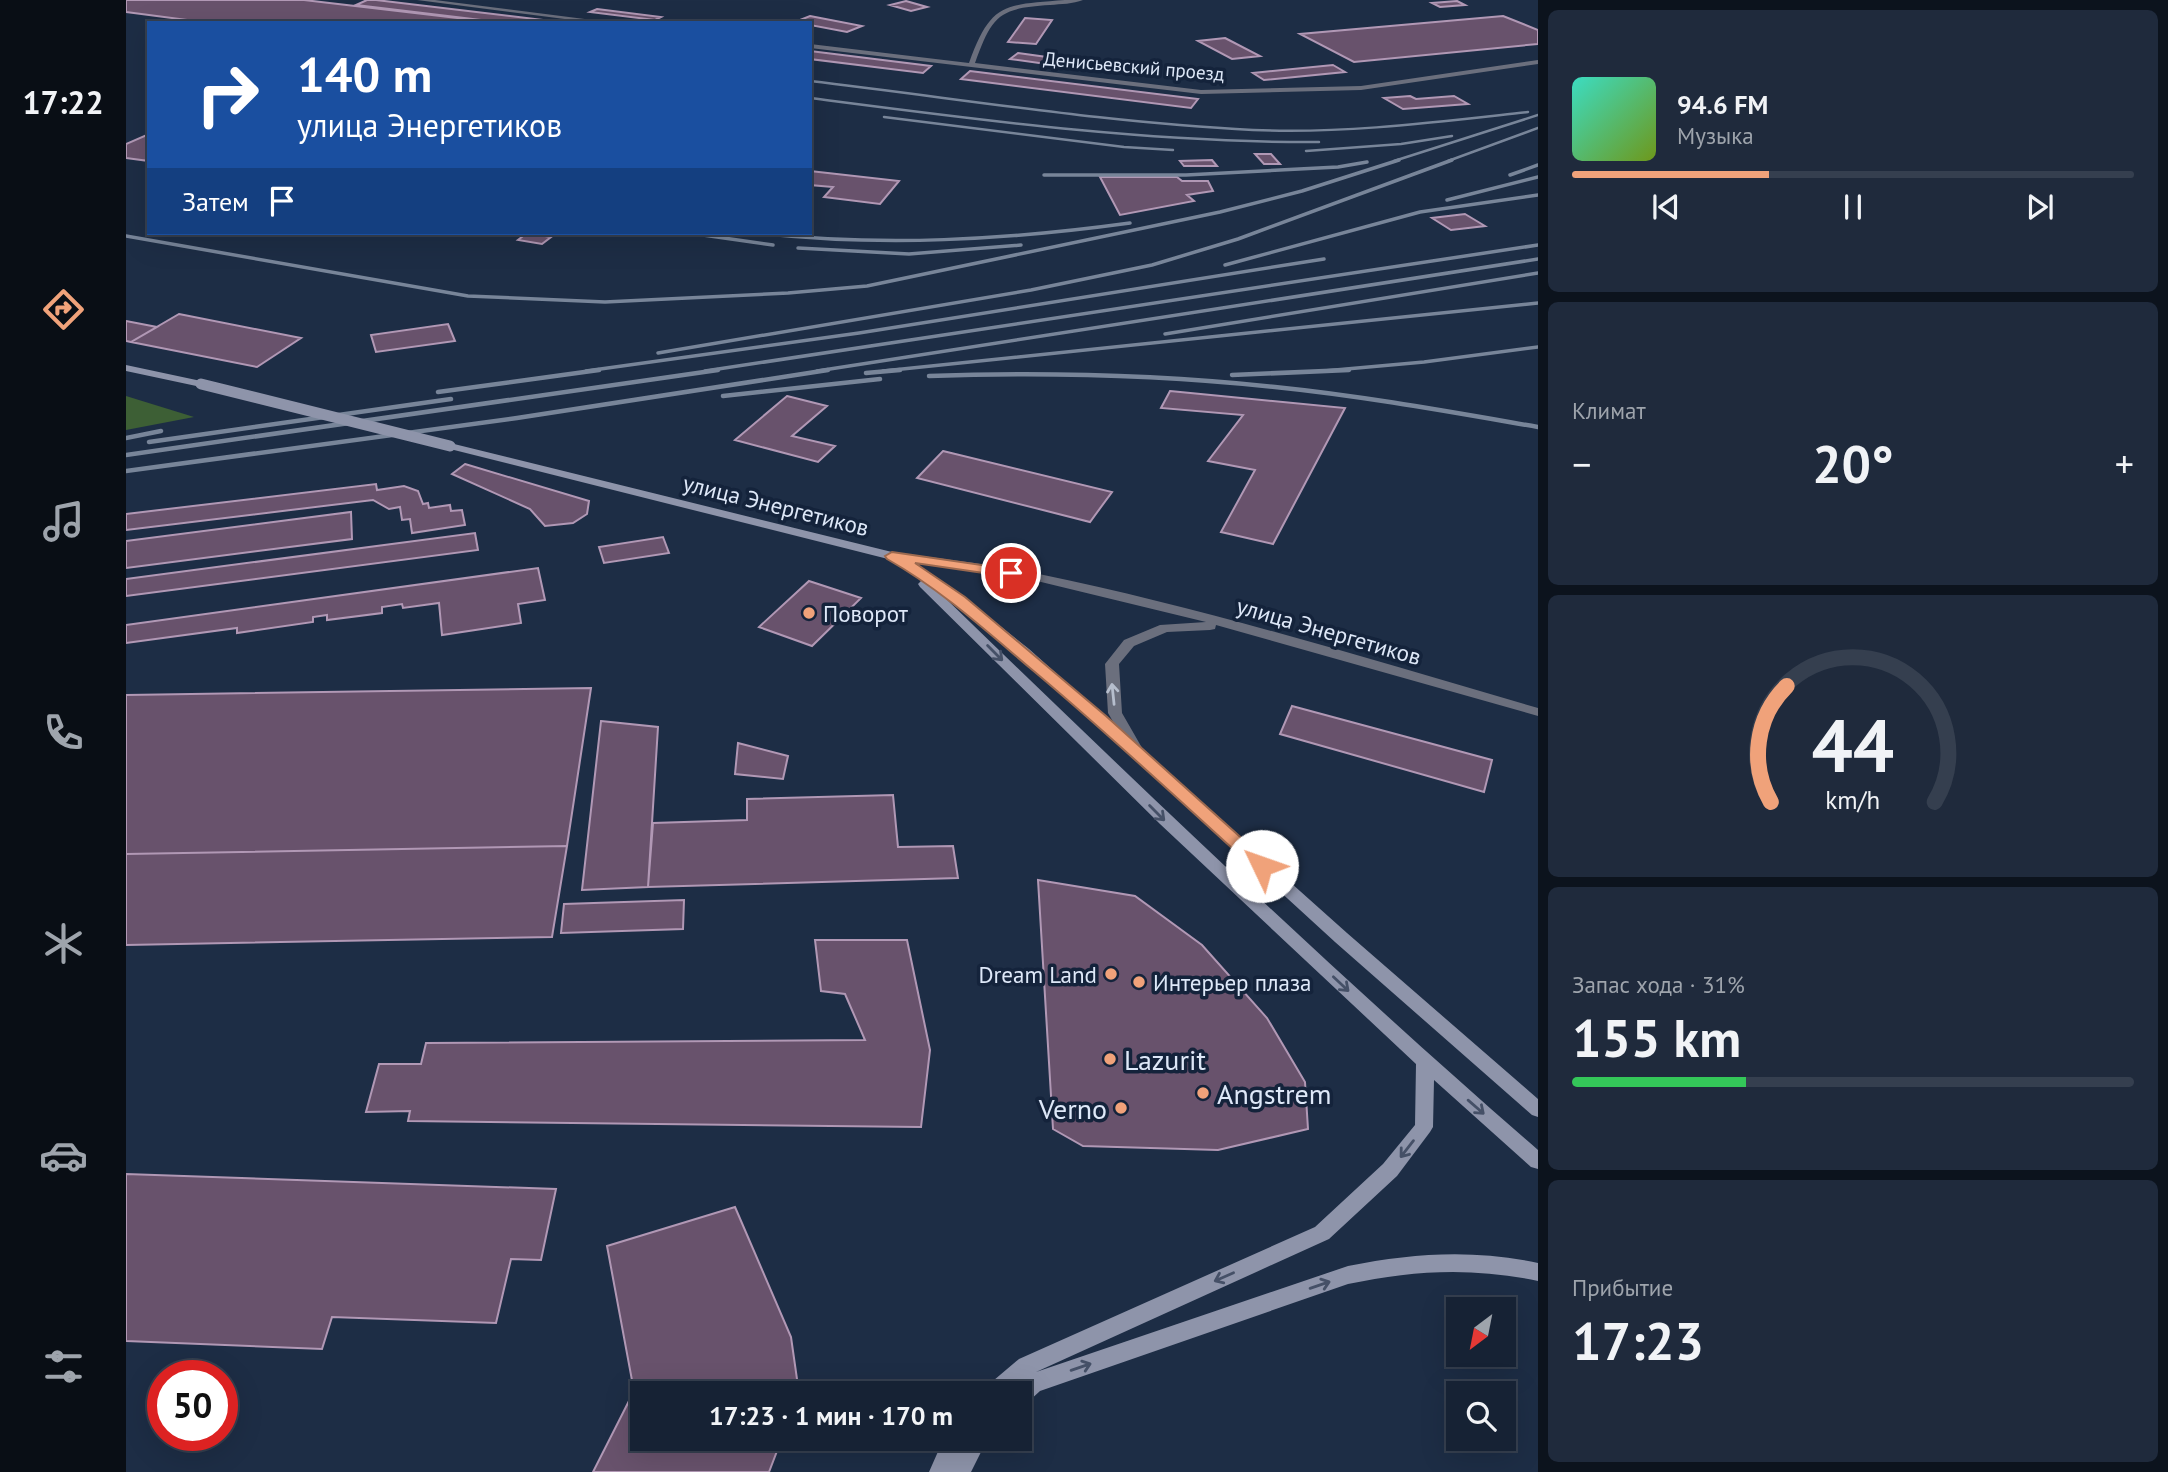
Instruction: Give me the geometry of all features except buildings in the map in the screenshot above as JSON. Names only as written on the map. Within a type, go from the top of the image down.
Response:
[{"type":"main road","name":"улица Энергетиков","points":[[126,368],[201,384],[892,556]]},
{"type":"main road","points":[[892,556],[924,574],[960,600],[1101,719],[1462,1046],[1538,1111]]},
{"type":"main road","points":[[892,556],[944,602],[1165,820],[1424,1062],[1538,1161]]},
{"type":"main road","points":[[1462,1046],[1538,1097]]},
{"type":"main road","points":[[1009,1381],[1026,1366],[1322,1233],[1390,1170],[1424,1127],[1424,1062]]},
{"type":"main road","points":[[1032,1384],[1349,1275],[1401,1263],[1463,1260],[1538,1272]]},
{"type":"main road","points":[[940,1472],[950,1451]]},
{"type":"main road","points":[[960,1472],[970,1451]]},
{"type":"street","points":[[421,0],[596,21]]},
{"type":"street","points":[[971,65],[988,22],[1003,7],[1033,2],[1080,0]]},
{"type":"street","name":"Денисьевский проезд","points":[[812,46],[1201,92],[1362,88],[1538,62]]},
{"type":"street","name":"улица Энергетиков","points":[[892,556],[1037,577],[1273,636],[1538,712]]},
{"type":"street","points":[[1139,756],[1115,713],[1111,685],[1112,664],[1129,643],[1165,628],[1200,624],[1273,636]]},
{"type":"green space","points":[[126,396],[194,417],[126,430]]},
{"type":"railway","points":[[812,81],[1087,116],[1253,130],[1356,129],[1528,112]]},
{"type":"railway","points":[[812,98],[1064,129],[1191,139],[1319,142]]},
{"type":"railway","points":[[1394,161],[1538,115]]},
{"type":"railway","points":[[884,117],[1124,147],[1173,150]]},
{"type":"railway","points":[[1448,161],[1538,128]]},
{"type":"railway","points":[[1306,151],[1401,144],[1452,136]]},
{"type":"railway","points":[[126,236],[468,296],[605,302],[788,293],[867,286],[1220,212],[1302,191],[1399,160]]},
{"type":"railway","points":[[658,353],[1031,290],[1152,265],[1238,239],[1452,160]]},
{"type":"railway","points":[[1044,175],[1186,175],[1338,167],[1367,162]]},
{"type":"railway","points":[[1510,175],[1538,165]]},
{"type":"railway","points":[[1447,200],[1538,177]]},
{"type":"railway","points":[[1225,265],[1420,212],[1538,195]]},
{"type":"railway","points":[[782,235],[851,240],[944,240],[1037,234],[1130,223]]},
{"type":"railway","points":[[703,235],[773,245]]},
{"type":"railway","points":[[798,248],[909,254],[1021,245]]},
{"type":"railway","points":[[705,371],[1538,245]]},
{"type":"railway","points":[[586,371],[859,333],[1324,259]]},
{"type":"railway","points":[[817,371],[1538,259]]},
{"type":"railway","points":[[1165,334],[1538,273]]},
{"type":"railway","points":[[883,371],[1538,303]]},
{"type":"railway","points":[[1324,371],[1424,362],[1538,347]]},
{"type":"railway","points":[[438,392],[599,370]]},
{"type":"railway","points":[[126,455],[718,370]]},
{"type":"railway","points":[[126,471],[517,418],[828,370]]},
{"type":"railway","points":[[866,373],[900,370]]},
{"type":"railway","points":[[1232,375],[1349,370]]},
{"type":"railway","points":[[929,376],[1102,376],[1232,383],[1374,400],[1538,427]]},
{"type":"railway","points":[[723,396],[880,379]]},
{"type":"railway","points":[[149,442],[451,399]]},
{"type":"railway","points":[[126,438],[161,431]]},
{"type":"place","name":"Поворот","points":[[809,613]]},
{"type":"place","name":"Dream Land","points":[[1111,974]]},
{"type":"place","name":"Интерьер плаза","points":[[1139,982]]},
{"type":"place","name":"Lazurit","points":[[1110,1059]]},
{"type":"place","name":"Angstrem","points":[[1203,1093]]},
{"type":"place","name":"Verno","points":[[1121,1108]]},
{"type":"route","points":[[1011,573],[892,556],[924,574],[960,600],[1101,719],[1262,866]]}]
